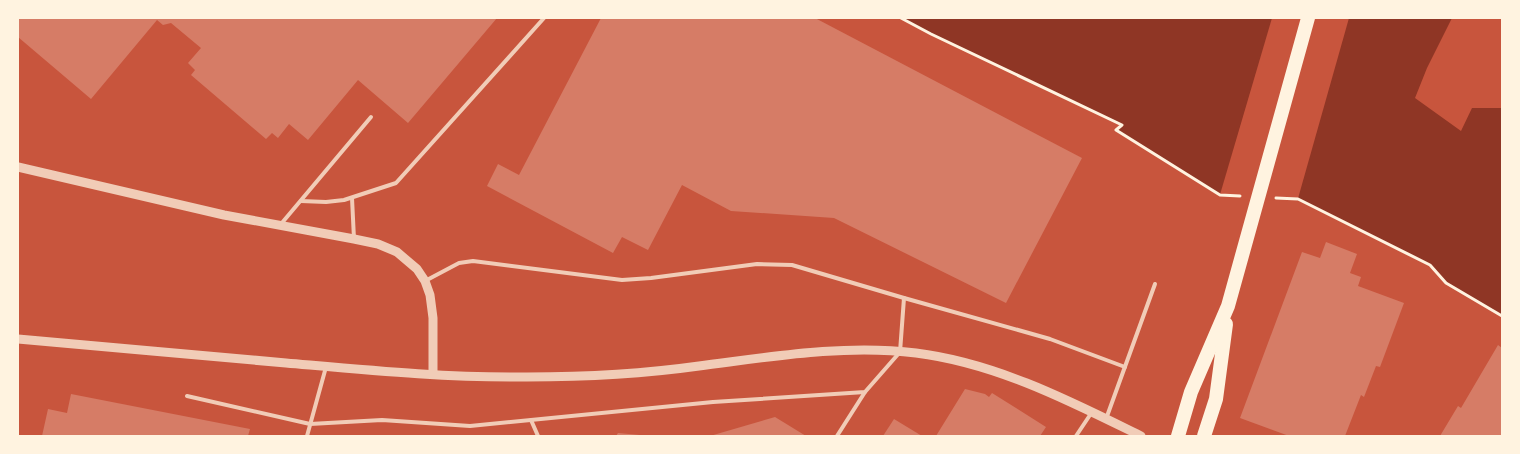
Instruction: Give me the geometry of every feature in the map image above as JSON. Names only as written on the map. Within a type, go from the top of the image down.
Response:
[{"type":"highway","points":[[1178,436],[1192,392],[1228,306],[1308,18]]},
{"type":"highway","points":[[1212,436],[1228,306]]},
{"type":"highway","points":[[1204,436],[1216,400]]},
{"type":"street","points":[[18,167],[190,208],[354,238],[378,244],[398,252],[413,264],[424,281],[430,296],[433,318],[433,374]]},
{"type":"street","points":[[18,339],[326,367],[433,374],[526,377],[586,376],[673,369],[811,353],[900,352],[929,355],[979,367],[1041,390],[1141,436]]},
{"type":"lane","points":[[301,201],[335,201],[352,198],[391,186],[401,179],[544,18]]},
{"type":"lane","points":[[280,225],[371,116]]},
{"type":"lane","points":[[352,198],[354,238]]},
{"type":"lane","points":[[424,281],[459,263],[473,261],[622,280],[779,263],[804,268],[1050,338],[1125,367]]},
{"type":"lane","points":[[1106,419],[1155,284]]},
{"type":"lane","points":[[837,436],[865,392],[900,352],[904,298]]},
{"type":"lane","points":[[307,436],[326,367]]},
{"type":"lane","points":[[187,396],[310,424],[382,420],[470,426],[713,402],[865,392]]},
{"type":"lane","points":[[1076,436],[1092,412]]},
{"type":"lane","points":[[530,420],[538,436]]},
{"type":"path","points":[[901,18],[930,34],[1122,125],[1116,130],[1220,195]]},
{"type":"path","points":[[1298,199],[1430,265],[1446,283],[1502,316]]},
{"type":"shaded area","points":[[901,18],[1452,18],[1427,68],[1415,98],[1461,131],[1472,108],[1502,108],[1502,316],[1446,283],[1430,265],[1298,199],[1220,195],[1116,130],[1121,125]]},
{"type":"pier","points":[[1272,18],[1349,18],[1297,202],[1219,198]]},
{"type":"building","points":[[18,18],[497,18],[408,123],[358,80],[308,140],[289,124],[278,138],[272,133],[266,139],[191,75],[195,70],[188,63],[201,48],[171,23],[163,25],[157,20],[91,99],[18,37]]},
{"type":"building","points":[[601,18],[815,18],[1082,158],[1006,303],[834,218],[731,211],[682,185],[648,250],[622,237],[613,253],[487,186],[498,164],[519,175]]},
{"type":"building","points":[[1326,242],[1357,254],[1350,273],[1361,277],[1358,286],[1404,303],[1380,367],[1376,366],[1364,397],[1361,395],[1345,436],[1289,436],[1240,418],[1302,252],[1320,258]]},
{"type":"building","points":[[1498,345],[1502,348],[1502,436],[1440,436],[1458,406],[1461,408]]},
{"type":"building","points":[[965,389],[985,394],[989,397],[992,393],[1046,427],[1040,436],[936,436]]},
{"type":"building","points":[[71,394],[250,429],[248,436],[42,436],[48,409],[67,413]]},
{"type":"building","points":[[775,417],[806,436],[710,436]]},
{"type":"building","points":[[894,419],[922,436],[883,436]]},
{"type":"building","points":[[618,433],[640,435],[640,436],[616,436]]}]
